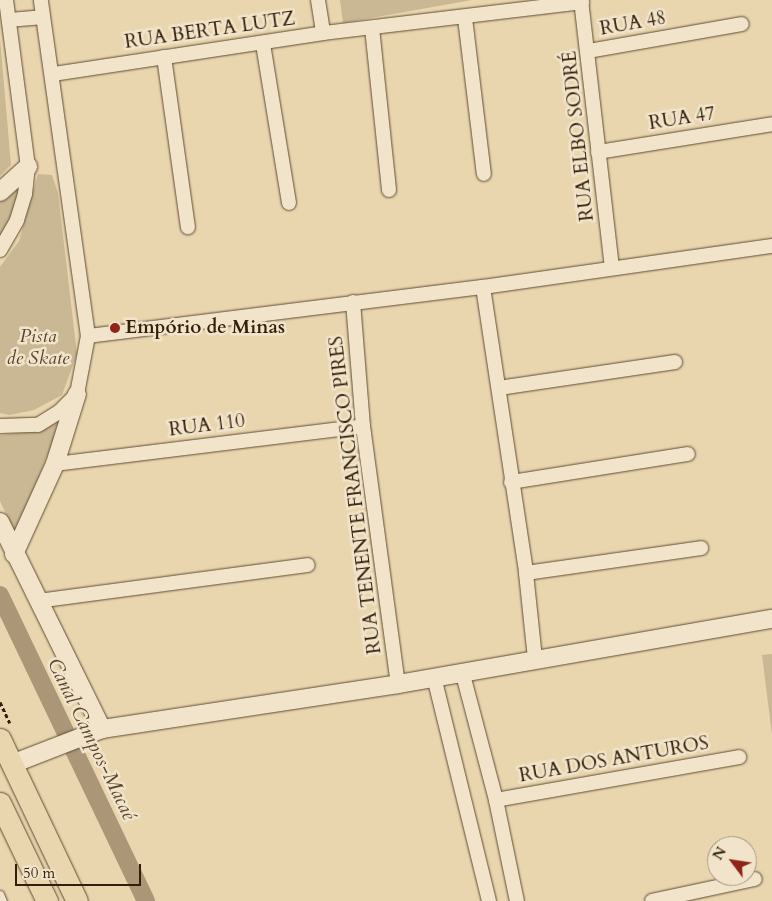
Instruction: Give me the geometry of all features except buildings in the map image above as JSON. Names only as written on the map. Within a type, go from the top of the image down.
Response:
[{"type":"main road","points":[[0,739],[19,761],[78,901]]},
{"type":"main road","points":[[0,803],[47,901]]},
{"type":"street","points":[[0,250],[17,220],[25,194],[28,167],[6,0]]},
{"type":"street","points":[[14,554],[55,464],[77,394],[88,336],[53,74],[41,0]]},
{"type":"street","points":[[318,0],[323,33]]},
{"type":"street","name":"RUA BERTA LUTZ","points":[[53,74],[263,44],[323,33],[466,18],[582,1]]},
{"type":"street","name":"RUA ELBO SODRÉ","points":[[582,1],[612,267]]},
{"type":"street","points":[[9,20],[43,17]]},
{"type":"street","points":[[466,18],[484,174]]},
{"type":"street","name":"RUA 48","points":[[589,50],[742,24]]},
{"type":"street","points":[[372,28],[389,190]]},
{"type":"street","points":[[263,44],[288,203]]},
{"type":"street","points":[[164,57],[188,227]]},
{"type":"street","name":"RUA 47","points":[[598,152],[772,124]]},
{"type":"street","points":[[0,192],[28,167]]},
{"type":"street","points":[[88,336],[483,287],[612,267],[772,246]]},
{"type":"street","points":[[483,287],[526,573],[535,658]]},
{"type":"street","name":"RUA TENENTE FRANCISCO PIRES","points":[[353,302],[363,426],[398,684]]},
{"type":"street","points":[[499,388],[675,362]]},
{"type":"street","points":[[0,426],[38,425],[60,411],[77,394]]},
{"type":"street","name":"RUA 110","points":[[55,464],[363,426]]},
{"type":"street","points":[[511,482],[688,454]]},
{"type":"street","points":[[0,522],[38,601],[96,731]]},
{"type":"street","points":[[526,573],[701,548]]},
{"type":"street","points":[[38,601],[308,565]]},
{"type":"street","points":[[19,761],[96,731],[398,684],[535,658],[772,618]]},
{"type":"street","points":[[462,671],[496,800],[517,901]]},
{"type":"street","points":[[434,676],[489,901]]},
{"type":"street","name":"RUA DOS ANTUROS","points":[[496,800],[739,757]]},
{"type":"street","points":[[652,901],[722,886]]},
{"type":"lane","points":[[0,894],[3,901]]},
{"type":"green space","points":[[340,0],[472,0],[343,23]]},
{"type":"green space","points":[[0,39],[11,165],[0,176]]},
{"type":"green space","name":"Pista de Skate","points":[[38,174],[52,175],[58,193],[77,354],[62,395],[34,410],[9,415],[0,413],[0,267],[19,241]]},
{"type":"green space","points":[[18,185],[17,204],[0,237],[0,201]]},
{"type":"green space","points":[[57,422],[60,425],[15,534],[0,501],[0,435],[42,430]]},
{"type":"green space","points":[[772,654],[772,735],[762,655]]},
{"type":"waterway","name":"Canal Campos-Macaé","points":[[0,595],[146,901]]},
{"type":"place","name":"Empório de Minas","points":[[115,328]]}]
